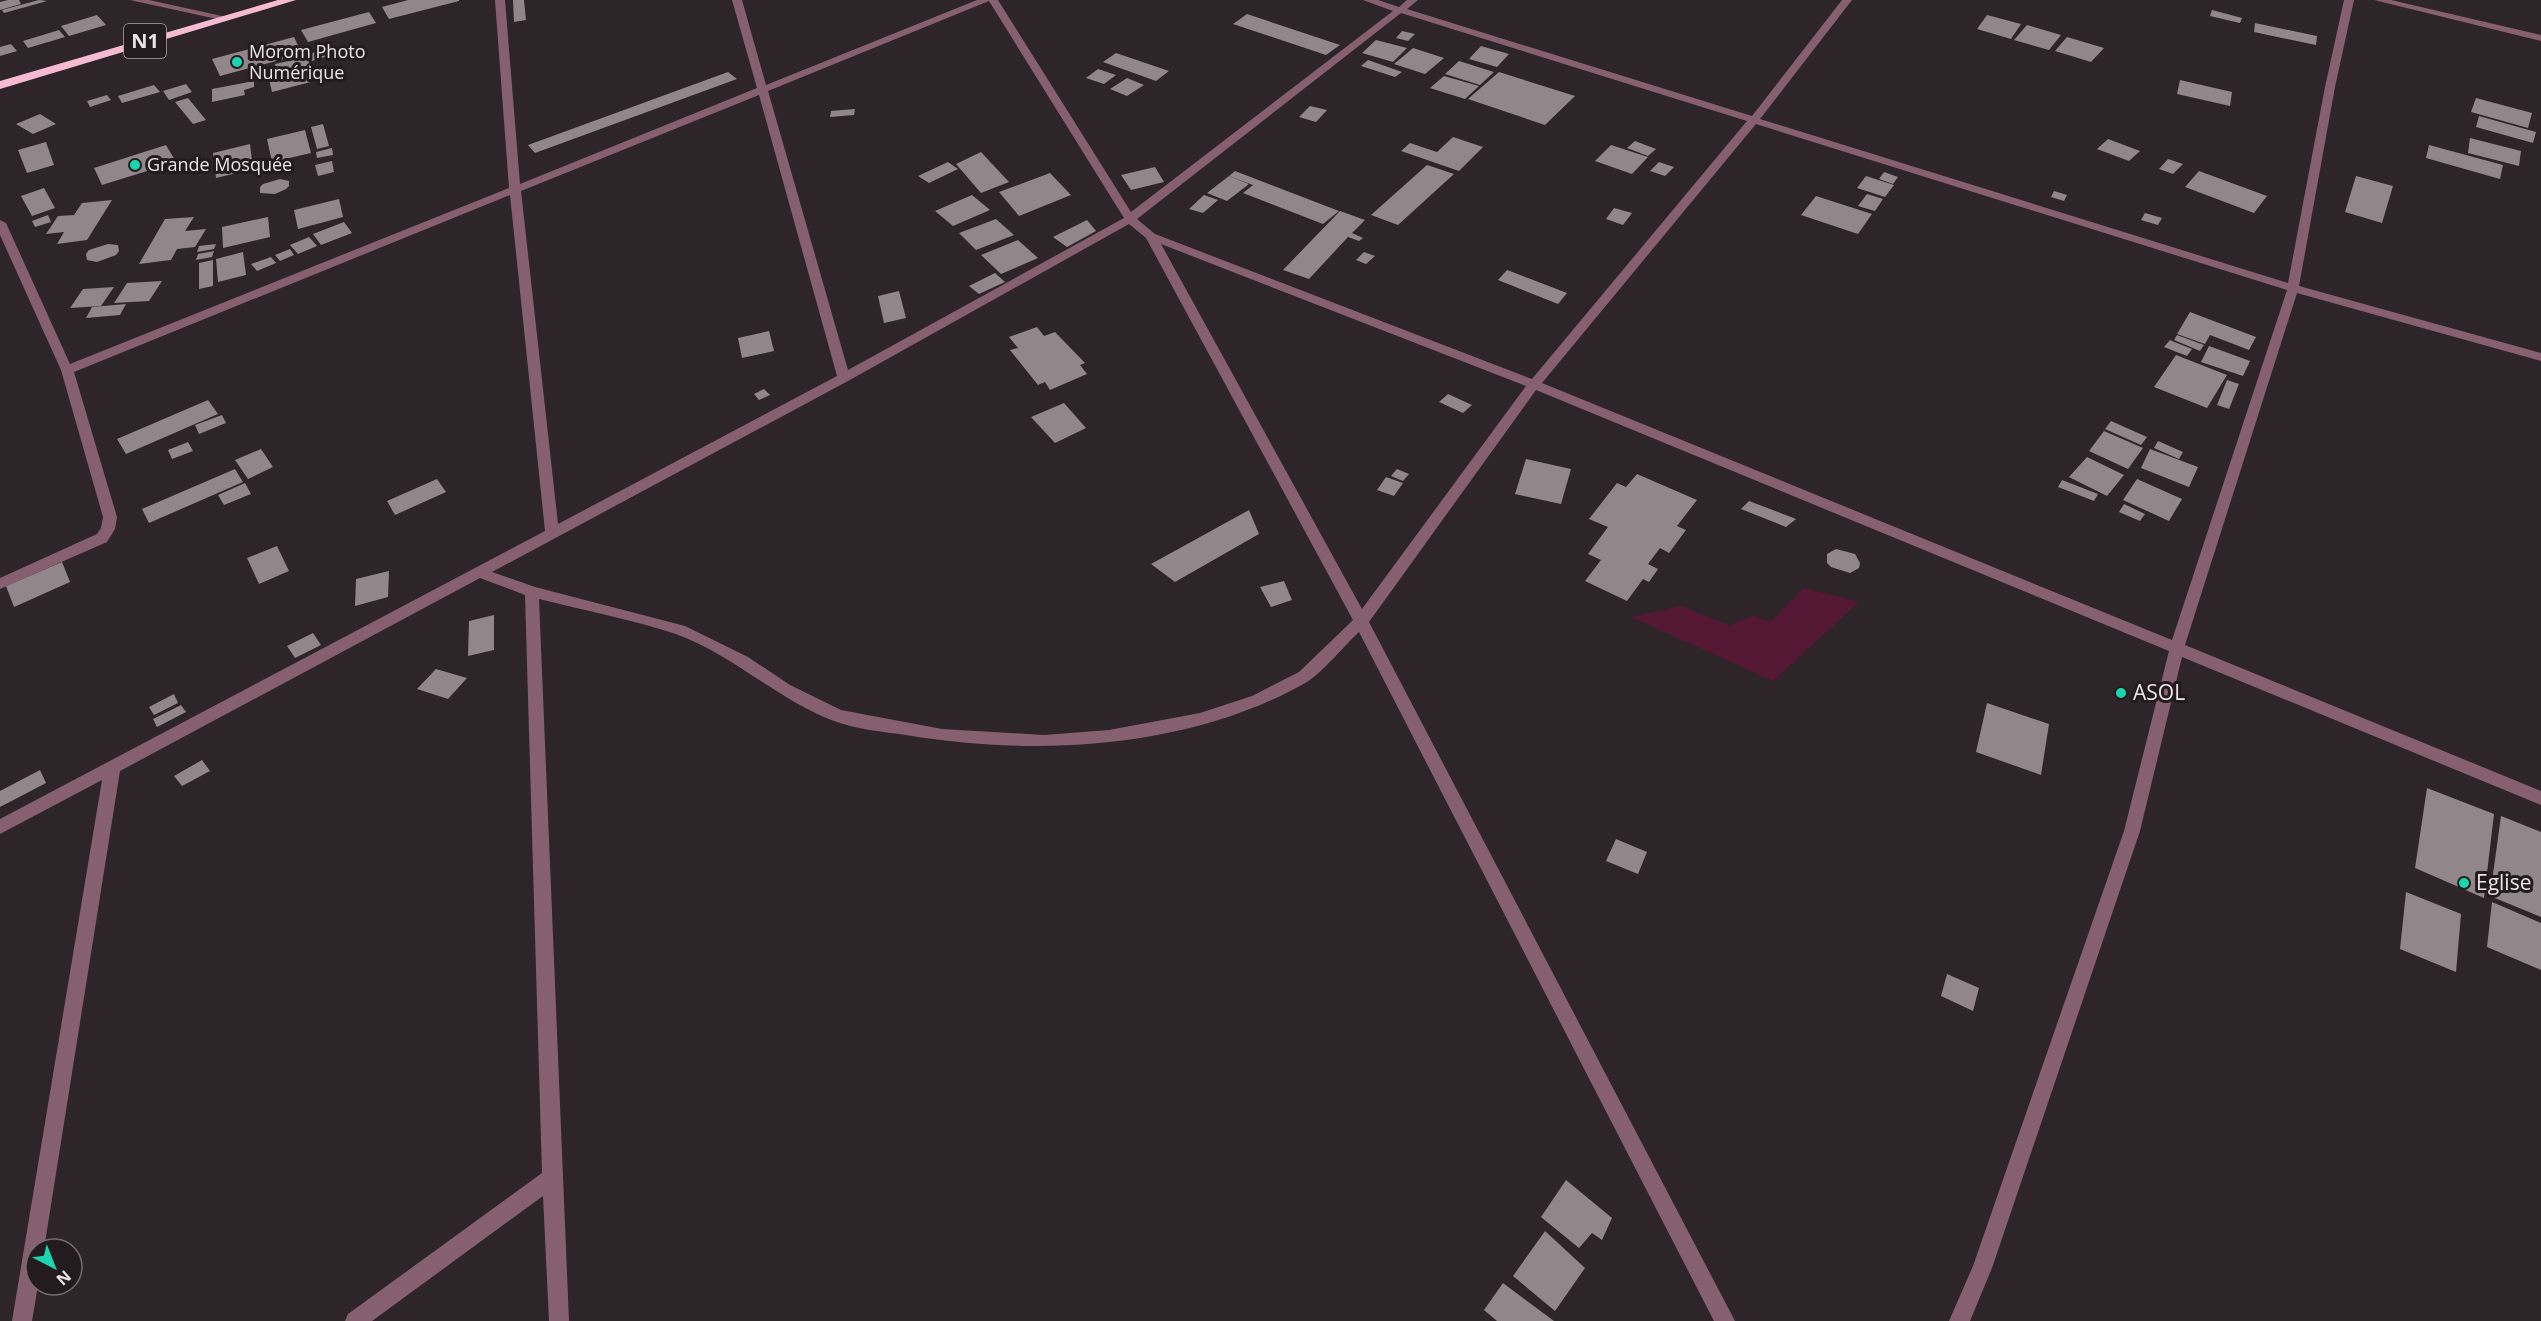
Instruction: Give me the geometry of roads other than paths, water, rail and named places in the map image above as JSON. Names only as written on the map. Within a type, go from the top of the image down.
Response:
[{"type":"highway","name":"N1","points":[[0,84],[290,0]]},
{"type":"street","points":[[135,0],[226,18]]},
{"type":"street","points":[[500,0],[515,190],[552,532]]},
{"type":"street","points":[[737,0],[844,378]]},
{"type":"street","points":[[67,370],[985,0]]},
{"type":"street","points":[[993,0],[1130,219],[1151,236],[1534,384],[2541,798]]},
{"type":"street","points":[[1368,0],[2293,288],[2541,357]]},
{"type":"street","points":[[0,827],[112,770],[552,532],[844,378],[1130,219],[1413,0]]},
{"type":"street","points":[[478,572],[532,592],[680,630],[743,661],[785,689],[837,716],[942,735],[1044,741],[1109,736],[1200,718],[1257,700],[1304,676],[1361,621],[1534,384],[1755,119],[1847,0]]},
{"type":"street","points":[[1959,1321],[1983,1268],[2132,831],[2147,764],[2169,686],[2176,647],[2293,288],[2330,87],[2349,0]]},
{"type":"street","points":[[2379,0],[2541,38]]},
{"type":"street","points":[[0,223],[67,370],[110,517],[108,529],[102,538],[0,584]]},
{"type":"street","points":[[1151,236],[1361,621],[1725,1321]]},
{"type":"street","points":[[532,592],[559,1321]]},
{"type":"street","points":[[22,1321],[112,770]]},
{"type":"street","points":[[355,1321],[552,1178]]},
{"type":"place","name":"Morom Photo Numérique","points":[[237,62]]},
{"type":"place","name":"Grande Mosquée","points":[[135,165]]},
{"type":"place","name":"ASOL","points":[[2121,693]]},
{"type":"place","name":"Eglise","points":[[2464,883]]}]
